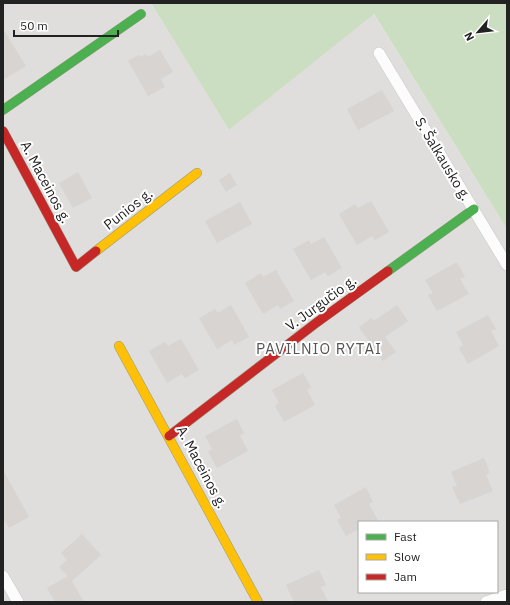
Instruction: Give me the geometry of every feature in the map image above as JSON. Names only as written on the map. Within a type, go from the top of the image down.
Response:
[{"type":"street","points":[[3,110],[141,14]]},
{"type":"street","name":"S. Šalkausko g.","points":[[378,54],[507,265]]},
{"type":"street","name":"A. Maceinos g.","points":[[3,131],[76,267]]},
{"type":"street","name":"Punios g.","points":[[76,267],[197,173]]},
{"type":"street","name":"V. Jurgučio g.","points":[[169,436],[316,323],[474,209]]},
{"type":"street","name":"A. Maceinos g.","points":[[119,346],[258,602]]},
{"type":"street","points":[[3,576],[18,602]]},
{"type":"street","points":[[486,602],[507,596]]},
{"type":"shaded area","points":[[3,3],[151,3],[229,130],[373,13],[507,229],[507,602],[3,602]]},
{"type":"green space","points":[[151,3],[507,3],[507,229],[374,14],[229,130]]},
{"type":"building","points":[[3,29],[26,66],[3,80]]},
{"type":"building","points":[[160,50],[173,72],[161,79],[165,87],[148,96],[128,61],[139,55],[141,57],[146,54],[148,57]]},
{"type":"building","points":[[382,90],[394,111],[358,130],[347,109]]},
{"type":"building","points":[[78,172],[92,198],[73,208],[59,183]]},
{"type":"building","points":[[230,173],[237,185],[226,192],[219,180]]},
{"type":"building","points":[[371,201],[389,232],[375,240],[372,236],[357,245],[339,214],[355,204],[358,208]]},
{"type":"building","points":[[240,202],[252,224],[217,243],[205,221]]},
{"type":"building","points":[[324,237],[342,268],[328,276],[325,272],[311,280],[293,249],[309,240],[311,244]]},
{"type":"building","points":[[457,262],[465,277],[460,279],[469,294],[437,311],[428,295],[433,293],[425,280]]},
{"type":"building","points":[[276,270],[294,301],[280,309],[278,305],[263,314],[245,283],[261,273],[263,277]]},
{"type":"building","points":[[231,305],[249,337],[234,345],[232,340],[217,349],[199,318],[215,309],[218,313]]},
{"type":"building","points":[[397,305],[408,321],[385,337],[396,352],[383,361],[359,327],[371,318],[374,321]]},
{"type":"building","points":[[488,315],[496,329],[491,331],[499,346],[468,364],[459,348],[463,345],[456,332]]},
{"type":"building","points":[[181,339],[199,370],[185,378],[182,374],[167,383],[149,351],[165,342],[168,346]]},
{"type":"building","points":[[303,373],[311,387],[307,390],[315,405],[284,422],[275,406],[279,403],[272,390]]},
{"type":"building","points":[[237,419],[244,433],[240,436],[248,451],[217,468],[208,452],[212,449],[205,436]]},
{"type":"building","points":[[484,458],[490,473],[486,475],[493,491],[460,504],[452,487],[457,486],[451,472]]},
{"type":"building","points":[[3,470],[29,517],[9,528],[3,517]]},
{"type":"building","points":[[366,487],[373,502],[369,504],[378,521],[358,521],[358,530],[346,536],[337,520],[341,518],[334,505]]},
{"type":"building","points":[[82,534],[101,555],[72,581],[84,602],[55,602],[47,588],[68,576],[59,567],[67,560],[61,553]]},
{"type":"building","points":[[319,570],[326,585],[321,587],[328,602],[294,602],[286,585]]},
{"type":"traffic: fast","points":[[3,110],[141,14]]},
{"type":"traffic: fast","points":[[388,271],[474,209]]},
{"type":"traffic: slow","points":[[96,251],[197,173]]},
{"type":"traffic: slow","points":[[119,346],[258,602]]},
{"type":"traffic: jam","points":[[3,131],[76,267],[96,251]]},
{"type":"traffic: jam","points":[[169,436],[316,323],[388,271]]},
{"type":"district","name":"PAVILNIO RYTAI","points":[[319,349]]}]
